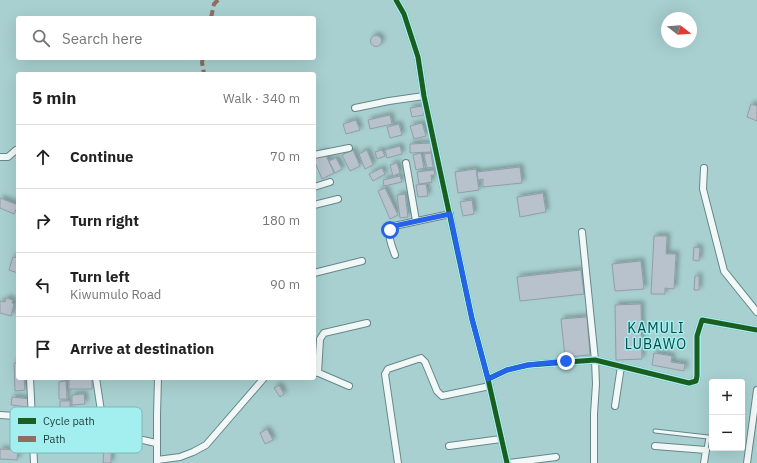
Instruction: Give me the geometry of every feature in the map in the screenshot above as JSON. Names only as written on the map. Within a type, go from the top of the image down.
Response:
[{"type":"street","points":[[396,0],[404,14],[418,57],[424,96],[434,134],[472,319],[489,382],[501,439],[508,463],[556,457]]},
{"type":"street","points":[[355,108],[424,96]]},
{"type":"street","points":[[316,155],[349,148]]},
{"type":"street","points":[[0,157],[8,157],[16,150]]},
{"type":"street","points":[[406,163],[416,221]]},
{"type":"street","points":[[704,168],[703,189],[724,271],[757,312]]},
{"type":"street","points":[[316,186],[330,182]]},
{"type":"street","points":[[316,204],[338,199]]},
{"type":"street","points":[[395,255],[389,233],[391,228],[394,226],[450,214]]},
{"type":"street","points":[[582,232],[595,360],[596,384],[594,414],[594,463]]},
{"type":"street","points":[[316,272],[362,261]]},
{"type":"street","points":[[398,463],[385,374],[388,369],[421,358],[425,362],[437,391],[442,396],[489,382],[507,370],[528,365],[595,360],[689,383],[696,381],[697,336],[702,320],[757,330]]},
{"type":"street","points":[[349,386],[316,372],[320,339],[324,333],[367,322]]},
{"type":"street","points":[[615,406],[621,366]]},
{"type":"street","points":[[30,380],[31,407]]},
{"type":"street","points":[[96,380],[100,407]]},
{"type":"street","points":[[158,380],[156,443],[157,462],[180,457],[206,445],[262,380]]},
{"type":"street","points":[[747,463],[757,390]]},
{"type":"street","points":[[0,415],[10,416]]},
{"type":"street","points":[[449,446],[501,439]]},
{"type":"street","points":[[142,440],[156,443]]},
{"type":"street","points":[[749,445],[757,445]]},
{"type":"street","points":[[655,446],[706,450],[704,463]]},
{"type":"street","points":[[33,453],[34,463]]},
{"type":"lane","points":[[655,432],[708,438],[706,450]]},
{"type":"building","points":[[376,35],[380,37],[382,41],[380,45],[376,47],[372,45],[370,41],[372,37]]},
{"type":"building","points":[[751,104],[757,106],[757,121],[747,117]]},
{"type":"building","points":[[423,106],[424,115],[412,117],[410,108]]},
{"type":"building","points":[[390,115],[392,124],[370,129],[368,120]]},
{"type":"building","points":[[356,120],[360,130],[346,134],[343,124]]},
{"type":"building","points":[[422,123],[426,136],[414,139],[410,126]]},
{"type":"building","points":[[399,124],[402,135],[390,138],[387,127]]},
{"type":"building","points":[[431,143],[431,152],[410,153],[410,144]]},
{"type":"building","points":[[400,146],[402,154],[387,158],[385,150]]},
{"type":"building","points":[[353,150],[360,166],[350,171],[342,155]]},
{"type":"building","points":[[367,150],[373,165],[365,169],[359,154]]},
{"type":"building","points":[[382,150],[385,156],[377,159],[375,152]]},
{"type":"building","points":[[324,151],[334,173],[322,179],[316,165],[316,155]]},
{"type":"building","points":[[421,153],[424,168],[416,170],[413,155]]},
{"type":"building","points":[[431,153],[433,167],[427,168],[424,154]]},
{"type":"building","points":[[336,158],[342,169],[335,173],[329,161]]},
{"type":"building","points":[[397,163],[400,173],[393,176],[390,165]]},
{"type":"building","points":[[520,167],[522,183],[483,187],[483,179],[478,180],[477,172]]},
{"type":"building","points":[[382,168],[385,174],[373,181],[369,174]]},
{"type":"building","points":[[476,169],[479,190],[458,193],[455,172]]},
{"type":"building","points":[[434,170],[435,175],[431,175],[432,182],[419,184],[417,172]]},
{"type":"building","points":[[400,176],[402,182],[384,186],[383,180]]},
{"type":"building","points":[[426,184],[428,196],[418,197],[416,185]]},
{"type":"building","points":[[385,188],[398,215],[390,219],[378,191]]},
{"type":"building","points":[[543,193],[546,212],[520,217],[517,197]]},
{"type":"building","points":[[405,194],[408,217],[400,218],[397,195]]},
{"type":"building","points":[[0,198],[16,204],[14,214],[0,208]]},
{"type":"building","points":[[472,200],[474,214],[463,216],[460,202]]},
{"type":"building","points":[[654,236],[667,236],[666,254],[676,254],[674,289],[665,288],[665,294],[651,294]]},
{"type":"building","points":[[694,247],[700,248],[699,261],[693,260]]},
{"type":"building","points":[[13,257],[16,258],[16,272],[9,270]]},
{"type":"building","points":[[641,261],[644,289],[615,291],[612,264]]},
{"type":"building","points":[[581,270],[584,294],[520,301],[517,277]]},
{"type":"building","points":[[695,276],[699,276],[699,290],[694,290]]},
{"type":"building","points":[[6,298],[13,300],[12,303],[14,304],[11,316],[0,313],[0,301],[5,302]]},
{"type":"building","points":[[641,304],[642,359],[616,360],[615,305]]},
{"type":"building","points":[[587,317],[590,355],[565,357],[561,319]]},
{"type":"building","points":[[654,353],[672,356],[671,362],[685,364],[684,371],[652,365]]},
{"type":"building","points":[[14,363],[16,363],[16,380],[24,380],[25,390],[15,391]]},
{"type":"building","points":[[69,380],[92,380],[92,389],[69,389]]},
{"type":"building","points":[[66,381],[67,399],[59,399],[59,382]]},
{"type":"building","points":[[279,385],[284,394],[280,397],[274,388]]},
{"type":"building","points":[[84,394],[85,404],[72,405],[72,395]]},
{"type":"building","points":[[12,397],[29,399],[29,407],[11,405]]},
{"type":"building","points":[[60,401],[70,401],[70,407],[60,407]]},
{"type":"building","points":[[267,429],[273,440],[265,444],[260,433]]},
{"type":"building","points":[[0,449],[10,450],[10,453],[18,453],[17,460],[0,459]]},
{"type":"building","points":[[104,453],[111,453],[111,463],[103,463]]},
{"type":"marked path","points":[[211,16],[214,4],[218,0]]},
{"type":"marked path","points":[[202,60],[204,72]]},
{"type":"cycle path","points":[[396,0],[404,14],[418,57],[424,96],[472,319],[488,379],[507,463]]},
{"type":"cycle path","points":[[488,379],[507,370],[528,365],[595,360],[689,383],[696,381],[697,336],[702,320],[757,330]]},
{"type":"district","name":"KAMULI LUBAWO","points":[[656,336]]},
{"type":"route","points":[[390,230],[394,226],[450,214],[472,319],[488,379],[507,370],[528,365],[566,361]]}]
